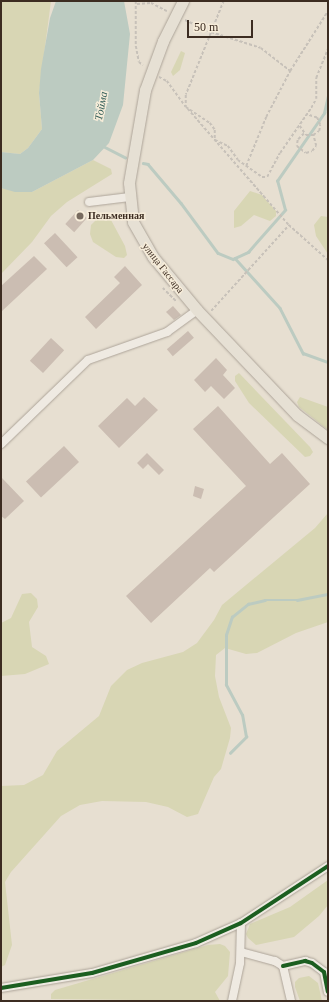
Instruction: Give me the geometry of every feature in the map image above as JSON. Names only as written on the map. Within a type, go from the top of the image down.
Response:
[{"type":"main road","name":"улица Гассара","points":[[183,1],[175,16],[155,74],[145,90],[128,197],[133,222],[144,245],[297,415],[328,438]]},
{"type":"street","points":[[89,202],[128,197]]},
{"type":"street","points":[[1,444],[88,360],[167,332],[205,312]]},
{"type":"street","points":[[1,988],[92,973],[196,943],[241,923],[328,866]]},
{"type":"street","points":[[232,1001],[240,952],[241,923]]},
{"type":"street","points":[[240,952],[275,961],[283,966],[292,1001]]},
{"type":"street","points":[[283,966],[305,961],[312,963],[324,972],[328,992]]},
{"type":"path","points":[[136,1],[136,46],[139,62],[167,81],[186,107],[289,225],[328,260]]},
{"type":"path","points":[[186,107],[186,94],[224,1]]},
{"type":"path","points":[[136,5],[151,3],[175,16],[211,32],[261,48],[290,71]]},
{"type":"path","points":[[246,166],[266,118],[290,71],[328,11]]},
{"type":"path","points":[[215,140],[228,146],[246,166],[262,177],[267,177],[280,153],[307,116],[316,99],[316,78],[328,48]]},
{"type":"path","points":[[155,74],[157,82]]},
{"type":"path","points":[[186,107],[210,123],[215,130],[215,140]]},
{"type":"path","points":[[304,134],[313,135],[318,131],[319,121],[315,116],[307,116]]},
{"type":"path","points":[[300,126],[304,134]]},
{"type":"path","points":[[304,134],[297,143],[298,148],[306,153],[312,151],[316,146],[313,135]]},
{"type":"path","points":[[205,312],[243,276],[289,225]]},
{"type":"shaded area","points":[[1,1],[51,1],[39,93],[42,129],[28,148],[20,154],[1,152]]},
{"type":"shaded area","points":[[181,51],[185,53],[180,70],[173,76],[171,72]]},
{"type":"shaded area","points":[[93,160],[111,169],[112,174],[67,202],[51,216],[32,242],[1,274],[1,188],[32,192]]},
{"type":"shaded area","points":[[250,191],[262,195],[276,211],[276,216],[270,221],[254,215],[241,226],[234,228],[234,211]]},
{"type":"shaded area","points":[[104,215],[111,220],[125,246],[127,255],[124,258],[116,257],[93,242],[90,234],[91,225],[100,216]]},
{"type":"shaded area","points":[[321,216],[328,217],[328,254],[316,236],[314,225]]},
{"type":"shaded area","points":[[239,373],[310,447],[313,452],[310,456],[305,457],[249,403],[235,381],[235,376]]},
{"type":"shaded area","points":[[300,397],[328,407],[328,430],[299,407],[297,402]]},
{"type":"shaded area","points":[[328,513],[328,622],[296,633],[257,653],[246,654],[225,648],[216,655],[215,676],[219,697],[231,728],[230,738],[221,769],[214,777],[198,814],[187,817],[168,807],[146,802],[102,801],[80,805],[61,816],[11,872],[5,882],[12,945],[5,965],[1,967],[1,786],[24,785],[43,775],[57,751],[99,716],[111,686],[127,670],[142,663],[183,652],[197,643],[214,620],[222,605],[315,528]]},
{"type":"shaded area","points":[[31,593],[37,599],[38,607],[29,622],[32,647],[46,656],[49,664],[25,674],[1,676],[1,623],[11,618],[22,594]]},
{"type":"shaded area","points":[[328,880],[328,905],[319,916],[294,937],[256,945],[248,938],[246,934],[250,924],[290,907]]},
{"type":"shaded area","points":[[220,944],[225,946],[230,952],[228,976],[215,992],[220,1001],[51,999],[51,994],[55,990],[208,945]]},
{"type":"shaded area","points":[[309,976],[318,983],[322,1001],[300,1001],[295,987],[295,982],[299,978]]},
{"type":"water","name":"Тойма","points":[[56,1],[124,1],[130,34],[123,105],[109,143],[93,160],[32,192],[15,192],[1,188],[1,152],[20,154],[28,148],[42,129],[39,93],[41,69],[50,18]]},
{"type":"building","points":[[78,210],[87,218],[74,232],[65,224]]},
{"type":"building","points":[[55,233],[78,257],[67,267],[44,243]]},
{"type":"building","points":[[34,256],[47,269],[1,312],[1,286]]},
{"type":"building","points":[[125,266],[142,285],[96,329],[85,317],[120,283],[114,277]]},
{"type":"building","points":[[173,306],[181,315],[174,320],[166,312]]},
{"type":"building","points":[[188,331],[194,338],[173,356],[167,349]]},
{"type":"building","points":[[51,338],[64,350],[43,373],[30,361]]},
{"type":"building","points":[[216,358],[227,370],[223,375],[235,388],[224,399],[211,386],[205,392],[194,380]]},
{"type":"building","points":[[144,397],[158,410],[119,448],[98,426],[127,398],[135,406]]},
{"type":"building","points":[[218,406],[270,464],[282,453],[310,484],[214,572],[210,568],[151,623],[126,596],[246,486],[193,429]]},
{"type":"building","points":[[64,446],[79,462],[41,498],[26,481]]},
{"type":"building","points":[[147,453],[164,470],[159,475],[148,464],[143,469],[137,463]]},
{"type":"building","points":[[1,477],[24,501],[5,519],[1,516]]},
{"type":"building","points":[[195,486],[204,489],[201,499],[193,496]]},
{"type":"waterway","points":[[143,163],[148,164],[181,203],[218,253],[233,259],[248,252],[285,210],[277,181],[324,113],[328,95]]},
{"type":"waterway","points":[[103,146],[125,157]]},
{"type":"waterway","points":[[235,258],[280,308],[303,353],[328,362]]},
{"type":"waterway","points":[[230,753],[246,737],[242,715],[226,685],[226,635],[232,617],[248,604],[265,600],[297,600],[328,594]]},
{"type":"cycle path","points":[[1,988],[92,973],[196,943],[241,923],[328,866]]},
{"type":"cycle path","points":[[283,966],[305,961],[312,963],[324,972],[328,992]]},
{"type":"place","name":"Пельменная","points":[[80,216]]}]
